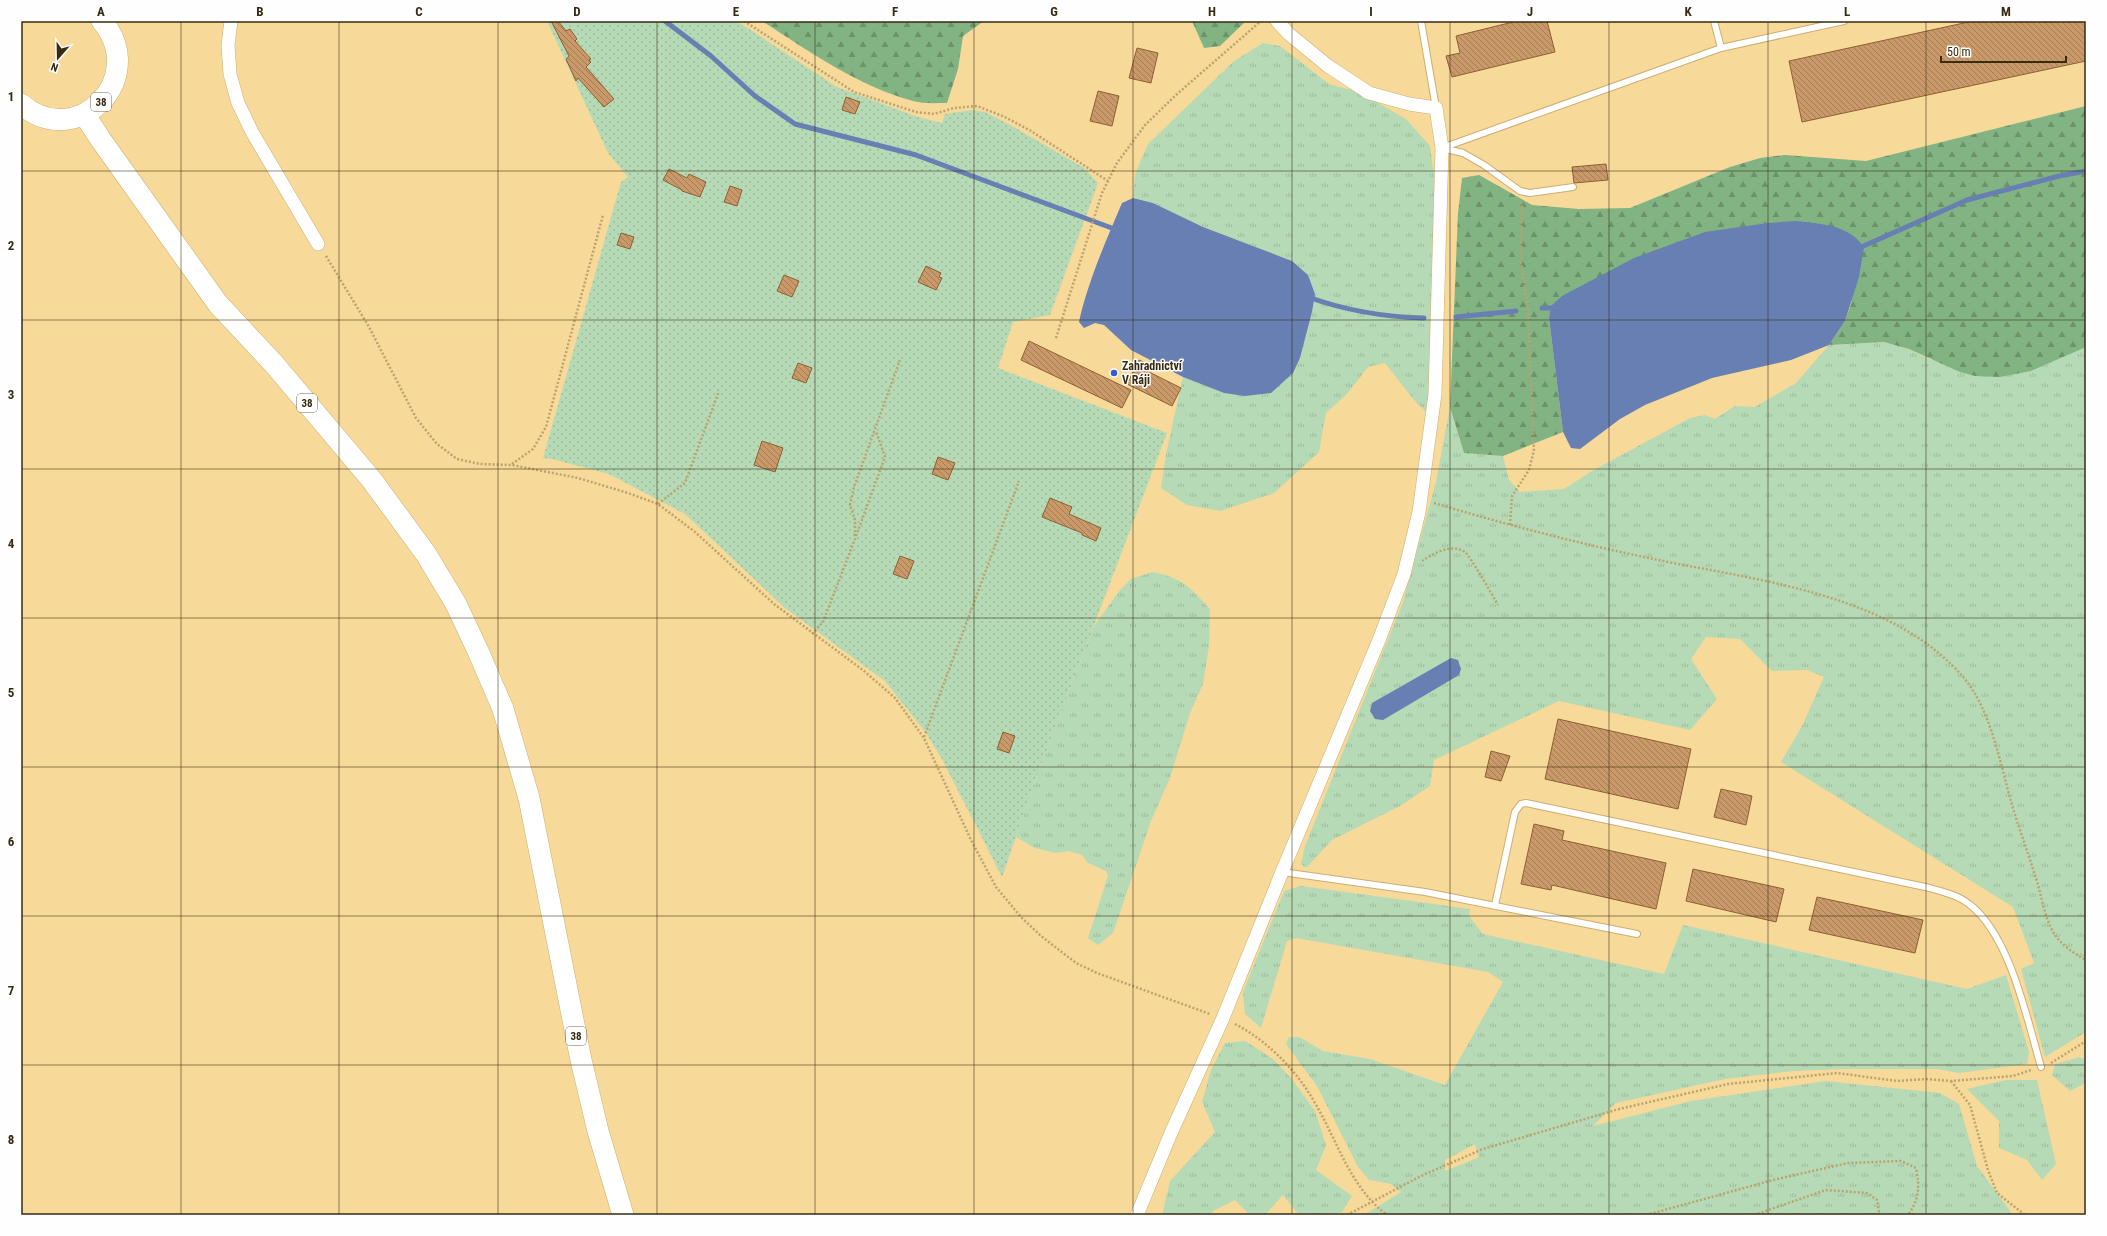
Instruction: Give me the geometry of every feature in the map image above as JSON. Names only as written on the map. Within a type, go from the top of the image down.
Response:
[{"type":"main road","name":"38","points":[[21,104],[37,114],[48,118],[61,119],[84,114],[104,99],[116,78],[118,54],[115,42],[102,21]]},
{"type":"main road","name":"38","points":[[84,114],[218,304],[274,364],[371,479],[426,554],[456,604],[503,709],[529,798],[581,1060],[598,1131],[623,1215]]},
{"type":"street","points":[[231,21],[228,46],[230,74],[238,103],[252,132],[318,244]]},
{"type":"street","points":[[1137,1215],[1171,1133],[1223,1018],[1379,640],[1404,574],[1419,512],[1435,394],[1442,148],[1436,108],[1409,104],[1369,93],[1328,66],[1289,34],[1277,21]]},
{"type":"lane","points":[[1421,21],[1436,108]]},
{"type":"lane","points":[[1714,21],[1721,48]]},
{"type":"lane","points":[[1442,148],[1721,48],[1844,21]]},
{"type":"lane","points":[[1442,148],[1463,153],[1484,165],[1512,187],[1523,192],[1573,187]]},
{"type":"lane","points":[[1495,906],[1515,812],[1521,804],[1526,803],[1930,888],[1953,895],[1969,904],[1992,930],[2015,979],[2042,1067]]},
{"type":"lane","points":[[1282,872],[1425,892],[1637,934]]},
{"type":"path","points":[[744,21],[854,92],[916,112],[934,114],[954,108],[977,106],[1005,117],[1031,131],[1108,181]]},
{"type":"path","points":[[1056,338],[1102,193],[1117,163],[1145,125],[1177,94],[1261,21]]},
{"type":"path","points":[[1510,525],[1512,496],[1530,470],[1534,450],[1528,310],[1521,262],[1523,192]]},
{"type":"path","points":[[512,465],[533,449],[546,427],[603,215]]},
{"type":"path","points":[[318,244],[369,327],[416,418],[437,444],[457,459],[480,464],[512,465],[578,478],[628,493],[658,504],[695,532],[774,604],[812,634],[864,670],[895,698],[924,738],[971,840],[996,887],[1021,917],[1076,963],[1170,1001],[1223,1018],[1262,1041],[1303,1083],[1316,1103],[1351,1174],[1371,1202],[1387,1215]]},
{"type":"path","points":[[855,539],[855,520],[850,505],[854,488],[876,431],[900,360]]},
{"type":"path","points":[[658,504],[685,482],[719,391]]},
{"type":"path","points":[[812,634],[823,622],[885,457],[876,431]]},
{"type":"path","points":[[924,738],[1020,481]]},
{"type":"path","points":[[1420,499],[1510,525],[1581,543],[1804,590],[1870,611],[1917,637],[1964,678],[1974,691],[1987,717],[1998,758],[2046,914],[2058,938],[2076,955],[2086,960]]},
{"type":"path","points":[[1404,574],[1440,550],[1455,549],[1466,553],[1498,605]]},
{"type":"path","points":[[1347,1215],[1421,1176],[1483,1149],[1618,1109],[1728,1084],[1837,1073],[1897,1081],[1926,1079],[1951,1081],[2012,1076],[2042,1067],[2070,1052],[2086,1041]]},
{"type":"path","points":[[1951,1081],[1970,1104],[1988,1170],[1997,1193],[2025,1215]]},
{"type":"path","points":[[1646,1215],[1757,1184],[1848,1163],[1901,1161],[1916,1168],[1920,1184],[1914,1207],[1908,1215]]},
{"type":"path","points":[[1754,1215],[1826,1190],[1867,1193],[1877,1200],[1879,1212],[1877,1215]]},
{"type":"green space","points":[[547,21],[737,21],[837,87],[918,117],[942,123],[945,114],[972,110],[985,112],[1014,127],[1084,168],[1098,183],[1050,315],[1013,322],[998,368],[1167,433],[1044,757],[1002,877],[942,759],[926,733],[885,681],[785,608],[685,514],[609,474],[543,458],[621,182],[628,177],[608,153]]},
{"type":"green space","points":[[762,21],[984,21],[963,36],[958,69],[947,103],[921,103],[893,95],[873,87],[835,67]]},
{"type":"green space","points":[[1192,21],[1243,21],[1244,23],[1220,46],[1204,48]]},
{"type":"green space","points":[[1263,43],[1280,46],[1329,84],[1359,92],[1406,119],[1430,146],[1436,191],[1432,252],[1430,385],[1426,412],[1414,400],[1385,363],[1368,367],[1347,394],[1326,413],[1319,452],[1274,493],[1220,511],[1187,505],[1161,488],[1166,454],[1183,377],[1224,393],[1293,373],[1300,358],[1312,312],[1292,261],[1203,227],[1153,203],[1133,198],[1135,174],[1148,144],[1234,61]]},
{"type":"green space","points":[[2086,106],[2086,347],[2031,371],[2000,377],[1975,376],[1960,372],[1909,349],[1884,342],[1829,345],[1845,321],[1852,301],[1551,308],[1549,318],[1563,432],[1503,456],[1464,453],[1450,407],[1458,213],[1462,178],[1479,175],[1532,205],[1579,209],[1630,208],[1730,167],[1760,158],[1785,155],[1866,161]]},
{"type":"green space","points":[[1884,342],[1909,349],[1931,360],[2065,355],[2086,347],[2086,1032],[2045,1057],[2021,969],[2034,963],[2013,907],[1781,762],[1802,726],[1824,677],[1807,670],[1772,671],[1740,639],[1706,637],[1691,659],[1717,699],[1690,730],[1559,701],[1434,760],[1430,786],[1400,806],[1332,840],[1306,868],[1301,864],[1305,846],[1403,602],[1436,482],[1450,407],[1464,453],[1503,456],[1509,480],[1520,492],[1564,489],[1592,471],[1690,418],[1705,415],[1715,419],[1735,406],[1755,407],[1796,383],[1829,345]]},
{"type":"green space","points":[[1152,572],[1171,577],[1185,584],[1210,609],[1209,646],[1203,684],[1190,713],[1170,778],[1151,821],[1113,933],[1098,945],[1088,938],[1108,876],[1106,871],[1088,863],[1082,855],[1069,851],[1055,853],[1035,848],[1016,837],[1044,757],[1094,626],[1120,590],[1131,579]]},
{"type":"green space","points":[[1301,886],[1470,909],[1469,916],[1483,934],[1664,974],[1683,925],[1967,989],[2006,975],[2029,1052],[2027,1064],[1959,1073],[1938,1069],[1844,1069],[1794,1071],[1725,1079],[1616,1103],[1593,1126],[1691,1101],[1826,1081],[1940,1093],[1959,1104],[1977,1166],[2013,1215],[1364,1215],[1401,1192],[1391,1184],[1369,1180],[1358,1167],[1317,1086],[1286,1044],[1289,1037],[1299,1037],[1323,1051],[1370,1059],[1445,1085],[1503,982],[1488,972],[1296,938],[1287,941],[1261,1028],[1245,1014],[1243,992],[1284,891]],"holes":[[[1475,1144],[1479,1157],[1445,1171],[1445,1160]]]},
{"type":"green space","points":[[1245,1041],[1273,1059],[1291,1078],[1315,1111],[1326,1145],[1316,1170],[1352,1196],[1342,1212],[1328,1215],[1299,1215],[1283,1195],[1265,1215],[1250,1215],[1235,1200],[1213,1211],[1211,1215],[1162,1215],[1170,1181],[1215,1132],[1202,1102],[1211,1070],[1225,1043]]},
{"type":"green space","points":[[2080,1057],[2086,1060],[2086,1083],[2070,1091],[2052,1075],[2055,1064]]},
{"type":"green space","points":[[2006,1080],[2037,1080],[2056,1164],[2042,1180],[2027,1160],[1999,1148],[1999,1121],[1967,1089]]},
{"type":"water","points":[[1133,198],[1153,203],[1203,227],[1292,261],[1308,275],[1315,294],[1300,358],[1293,373],[1271,393],[1245,396],[1224,393],[1183,377],[1131,350],[1104,325],[1095,323],[1084,328],[1079,322],[1092,276],[1122,203]]},
{"type":"water","points":[[1796,221],[1824,224],[1842,229],[1857,239],[1864,247],[1859,277],[1845,321],[1829,345],[1791,360],[1712,378],[1645,405],[1620,419],[1580,449],[1571,448],[1563,432],[1549,318],[1551,306],[1562,296],[1634,258],[1705,232],[1768,223]]},
{"type":"water","points":[[1451,658],[1458,660],[1461,669],[1459,675],[1383,720],[1375,719],[1370,711],[1372,703]]},
{"type":"building","points":[[551,21],[558,21],[566,31],[570,29],[577,39],[575,41],[591,59],[589,60],[591,62],[586,67],[614,99],[604,107],[578,78],[576,81],[566,59],[569,56]]},
{"type":"building","points":[[1517,21],[1547,21],[1555,52],[1452,77],[1446,56],[1460,53],[1456,36]]},
{"type":"building","points":[[1973,21],[2086,21],[2086,61],[1802,122],[1789,61]]},
{"type":"building","points":[[1137,48],[1158,53],[1151,83],[1129,78]]},
{"type":"building","points":[[1098,91],[1119,96],[1112,126],[1090,121]]},
{"type":"building","points":[[846,97],[860,102],[855,114],[842,110]]},
{"type":"building","points":[[1606,164],[1608,180],[1574,183],[1572,167]]},
{"type":"building","points":[[669,169],[687,178],[689,174],[706,182],[700,197],[682,191],[663,180]]},
{"type":"building","points":[[730,186],[742,190],[737,206],[724,202]]},
{"type":"building","points":[[621,233],[634,237],[630,249],[617,245]]},
{"type":"building","points":[[926,266],[941,273],[939,277],[942,278],[936,290],[918,282]]},
{"type":"building","points":[[784,275],[799,281],[792,297],[777,291]]},
{"type":"building","points":[[1029,341],[1131,390],[1122,408],[1021,360]]},
{"type":"building","points":[[1139,360],[1150,365],[1147,371],[1181,388],[1172,406],[1127,384]]},
{"type":"building","points":[[798,363],[812,368],[806,383],[792,378]]},
{"type":"building","points":[[762,441],[783,448],[775,472],[754,465]]},
{"type":"building","points":[[938,457],[955,463],[948,480],[932,474]]},
{"type":"building","points":[[1050,498],[1072,507],[1069,514],[1101,528],[1096,541],[1082,535],[1082,533],[1042,517]]},
{"type":"building","points":[[900,556],[914,561],[907,579],[893,574]]},
{"type":"building","points":[[1558,719],[1691,749],[1678,809],[1545,779]]},
{"type":"building","points":[[1003,732],[1015,736],[1009,753],[997,749]]},
{"type":"building","points":[[1491,751],[1510,756],[1501,781],[1485,777]]},
{"type":"building","points":[[1721,789],[1752,796],[1746,825],[1714,817]]},
{"type":"building","points":[[1534,824],[1564,831],[1562,840],[1666,863],[1656,909],[1552,885],[1551,890],[1521,884]]},
{"type":"building","points":[[1693,869],[1784,889],[1776,922],[1686,901]]},
{"type":"building","points":[[1817,897],[1923,920],[1915,953],[1809,930]]},
{"type":"waterway","points":[[665,21],[711,56],[755,96],[795,124],[916,155],[1117,230]]},
{"type":"waterway","points":[[1859,248],[1967,200],[2059,176],[2086,171]]},
{"type":"waterway","points":[[1308,297],[1336,306],[1365,312],[1424,318]]},
{"type":"waterway","points":[[1542,308],[1558,308]]},
{"type":"waterway","points":[[1456,317],[1516,311]]},
{"type":"place","name":"Zahradnictví V Ráji","points":[[1114,373]]}]
